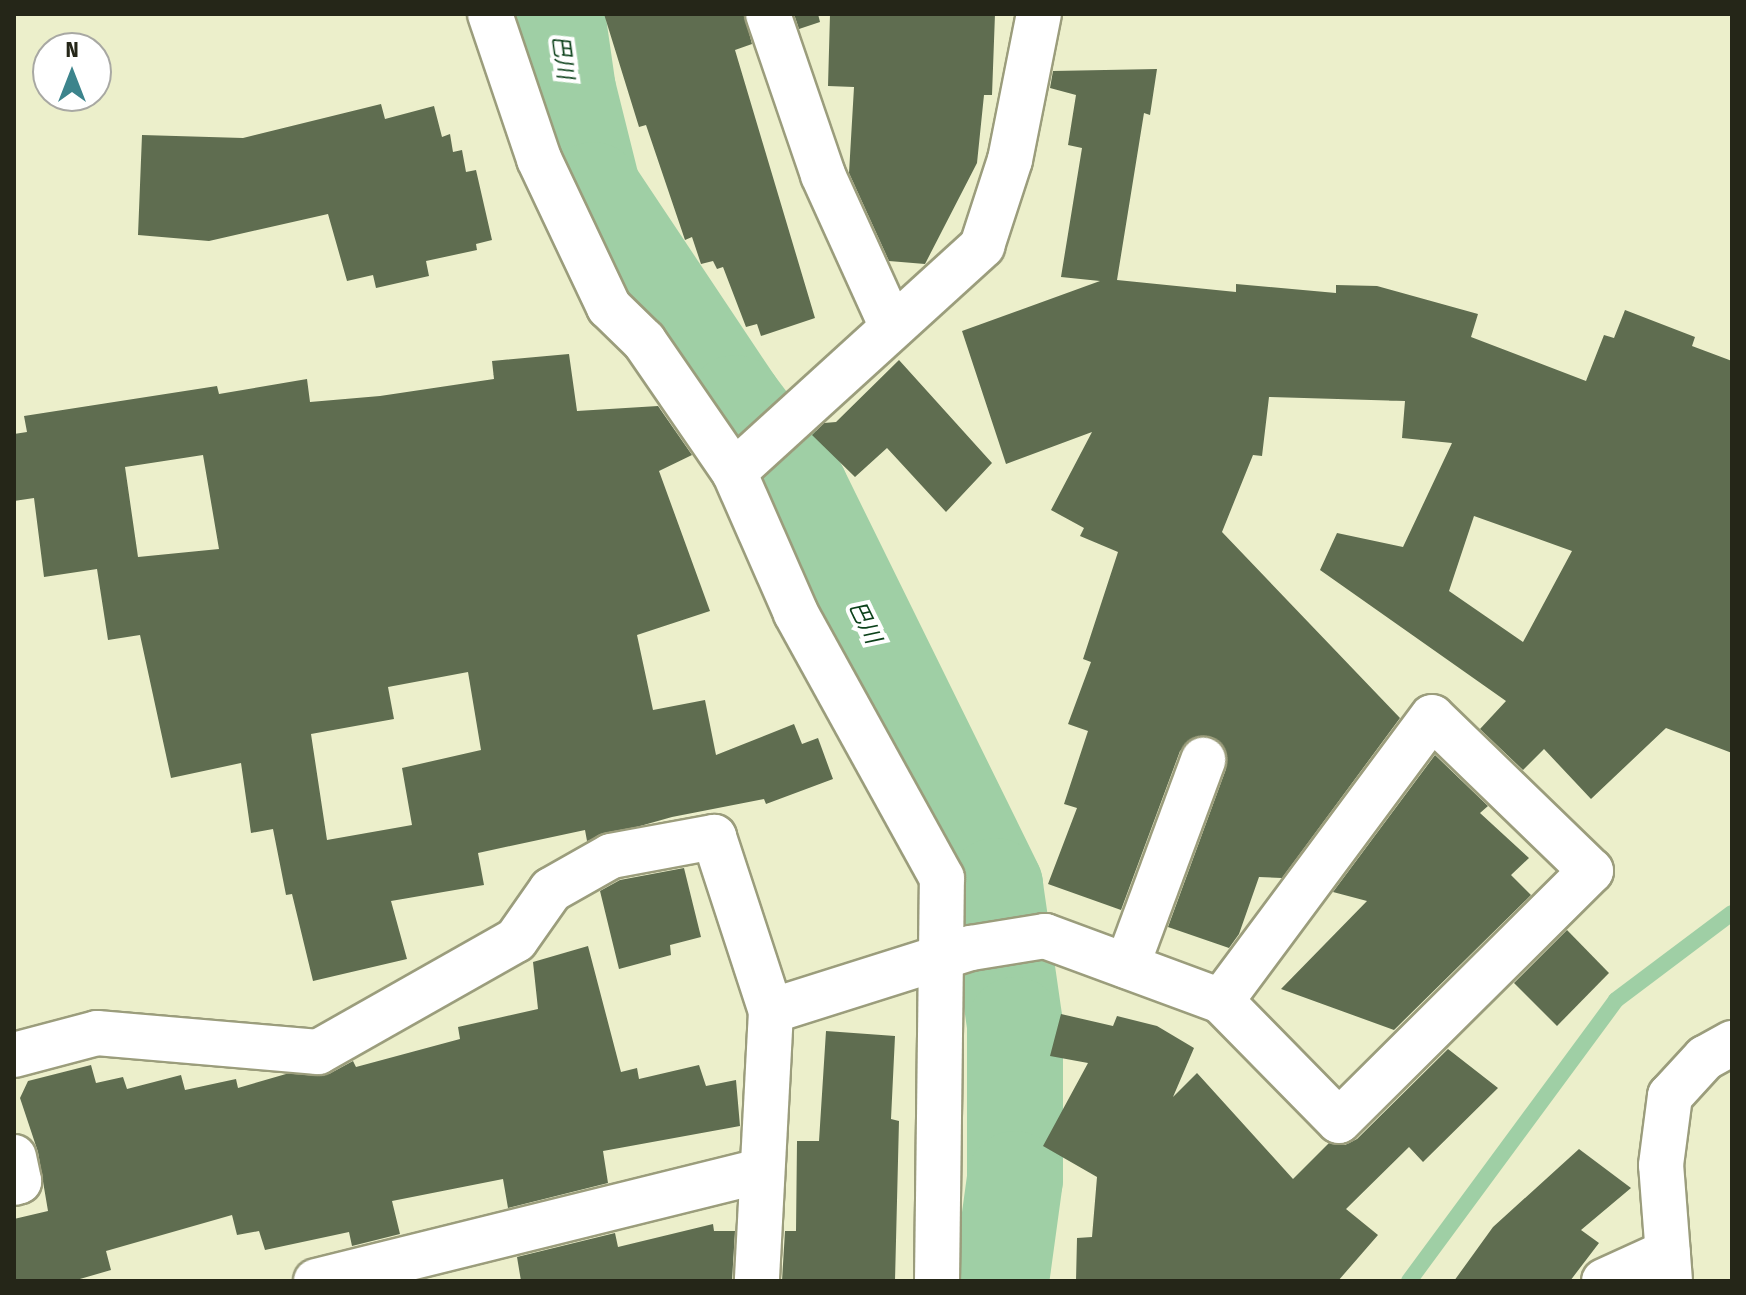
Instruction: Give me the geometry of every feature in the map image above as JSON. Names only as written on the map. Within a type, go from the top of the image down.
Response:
[{"type":"street","points":[[490,14],[539,159],[609,307],[644,341],[742,464],[796,613],[942,878],[957,954],[937,1281]]},
{"type":"street","points":[[768,14],[823,175],[892,327]]},
{"type":"street","points":[[742,464],[982,246],[1010,160],[1039,14]]},
{"type":"street","points":[[771,1011],[957,954],[1045,936],[1221,1001],[1339,1121],[1591,871],[1432,717],[1221,1001]]},
{"type":"street","points":[[1127,966],[1203,760]]},
{"type":"street","points":[[14,1055],[97,1033],[318,1052],[516,940],[551,890],[611,856],[714,837],[771,1011],[757,1281]]},
{"type":"street","points":[[1604,1281],[1669,1266],[1661,1165],[1670,1096],[1705,1058],[1732,1043]]},
{"type":"street","points":[[14,1157],[19,1181],[14,1183]]},
{"type":"street","points":[[316,1281],[762,1171]]},
{"type":"building","points":[[604,14],[744,14],[752,44],[735,50],[815,318],[761,336],[757,324],[746,327],[723,267],[717,269],[713,261],[701,264],[692,237],[685,240],[646,125],[639,127]]},
{"type":"building","points":[[794,14],[818,14],[820,22],[799,29]]},
{"type":"building","points":[[830,14],[995,14],[992,95],[984,95],[977,163],[925,264],[889,261],[849,173],[854,87],[828,86]]},
{"type":"building","points":[[1157,69],[1150,115],[1144,113],[1117,280],[1236,292],[1236,284],[1336,293],[1336,285],[1377,286],[1478,314],[1471,337],[1586,381],[1604,335],[1614,338],[1625,310],[1695,337],[1692,346],[1732,361],[1732,753],[1666,728],[1591,799],[1544,749],[1523,770],[1480,729],[1506,701],[1320,570],[1337,533],[1403,547],[1452,443],[1402,438],[1405,401],[1269,397],[1262,456],[1253,455],[1222,532],[1400,718],[1282,878],[1259,877],[1239,934],[1229,948],[1168,927],[1226,769],[1227,755],[1212,737],[1198,736],[1180,751],[1121,910],[1048,884],[1077,808],[1064,804],[1088,731],[1068,724],[1091,662],[1083,659],[1118,552],[1080,536],[1084,528],[1051,510],[1092,432],[1006,464],[962,331],[1100,281],[1061,277],[1082,148],[1068,145],[1076,95],[1050,88],[1053,71]],"holes":[[[1474,516],[1572,551],[1523,642],[1449,591]]]},
{"type":"building","points":[[381,104],[385,119],[434,106],[442,137],[450,134],[453,152],[462,150],[466,172],[476,170],[492,240],[476,244],[477,250],[426,261],[429,276],[376,288],[373,275],[347,281],[328,214],[209,241],[138,235],[142,135],[243,138]]},
{"type":"building","points":[[569,354],[577,411],[658,406],[692,455],[659,471],[710,611],[637,635],[653,710],[705,700],[716,755],[794,724],[802,744],[818,738],[833,779],[766,804],[764,799],[672,817],[587,841],[585,830],[478,853],[484,885],[391,901],[407,959],[313,981],[292,894],[286,895],[273,829],[251,833],[241,763],[171,778],[140,635],[108,640],[97,569],[44,577],[34,498],[14,501],[14,434],[27,432],[24,416],[217,386],[219,394],[307,379],[310,402],[380,396],[494,379],[492,361]],"holes":[[[203,455],[219,549],[138,557],[125,467]],[[468,672],[481,750],[402,768],[412,825],[327,840],[311,734],[394,719],[388,687]]]},
{"type":"building","points":[[899,360],[992,463],[946,512],[887,448],[855,477],[812,435],[824,423],[836,422]]},
{"type":"building","points":[[1435,755],[1488,806],[1480,813],[1529,858],[1511,875],[1531,895],[1394,1030],[1281,989],[1367,901],[1333,892]]},
{"type":"building","points":[[684,868],[701,937],[670,945],[671,955],[619,969],[600,891],[620,880]]},
{"type":"building","points":[[1567,930],[1609,973],[1557,1026],[1514,983]]},
{"type":"building","points":[[588,946],[621,1072],[637,1068],[639,1079],[699,1065],[706,1086],[736,1080],[740,1126],[603,1151],[608,1183],[508,1208],[503,1179],[392,1201],[400,1234],[352,1246],[349,1232],[265,1250],[259,1231],[237,1235],[232,1215],[106,1251],[111,1270],[73,1281],[14,1281],[14,1219],[48,1211],[38,1152],[20,1098],[28,1081],[91,1065],[96,1083],[123,1077],[127,1089],[181,1075],[185,1090],[236,1079],[238,1088],[286,1074],[329,1074],[353,1061],[356,1067],[460,1039],[458,1027],[538,1009],[533,962]]},
{"type":"building","points":[[1061,1014],[1113,1026],[1117,1016],[1157,1026],[1194,1048],[1173,1097],[1197,1073],[1293,1179],[1329,1143],[1345,1145],[1357,1139],[1448,1049],[1498,1088],[1423,1162],[1409,1147],[1346,1209],[1378,1235],[1338,1281],[1076,1281],[1077,1238],[1092,1237],[1097,1177],[1043,1146],[1088,1063],[1050,1056]]},
{"type":"building","points":[[826,1031],[895,1036],[891,1119],[899,1121],[895,1281],[782,1281],[785,1231],[796,1231],[797,1141],[819,1141]]},
{"type":"building","points":[[1579,1149],[1631,1188],[1581,1230],[1599,1243],[1570,1281],[1454,1281],[1493,1227]]},
{"type":"building","points":[[713,1224],[714,1231],[735,1231],[732,1281],[521,1281],[517,1257],[615,1233],[618,1247]]},
{"type":"waterway","name":"巴川","points":[[557,14],[568,90],[593,190],[735,403],[800,489],[995,886],[1015,1025],[1015,1179],[1001,1281]]},
{"type":"waterway","points":[[1409,1281],[1616,1000],[1732,913]]}]
